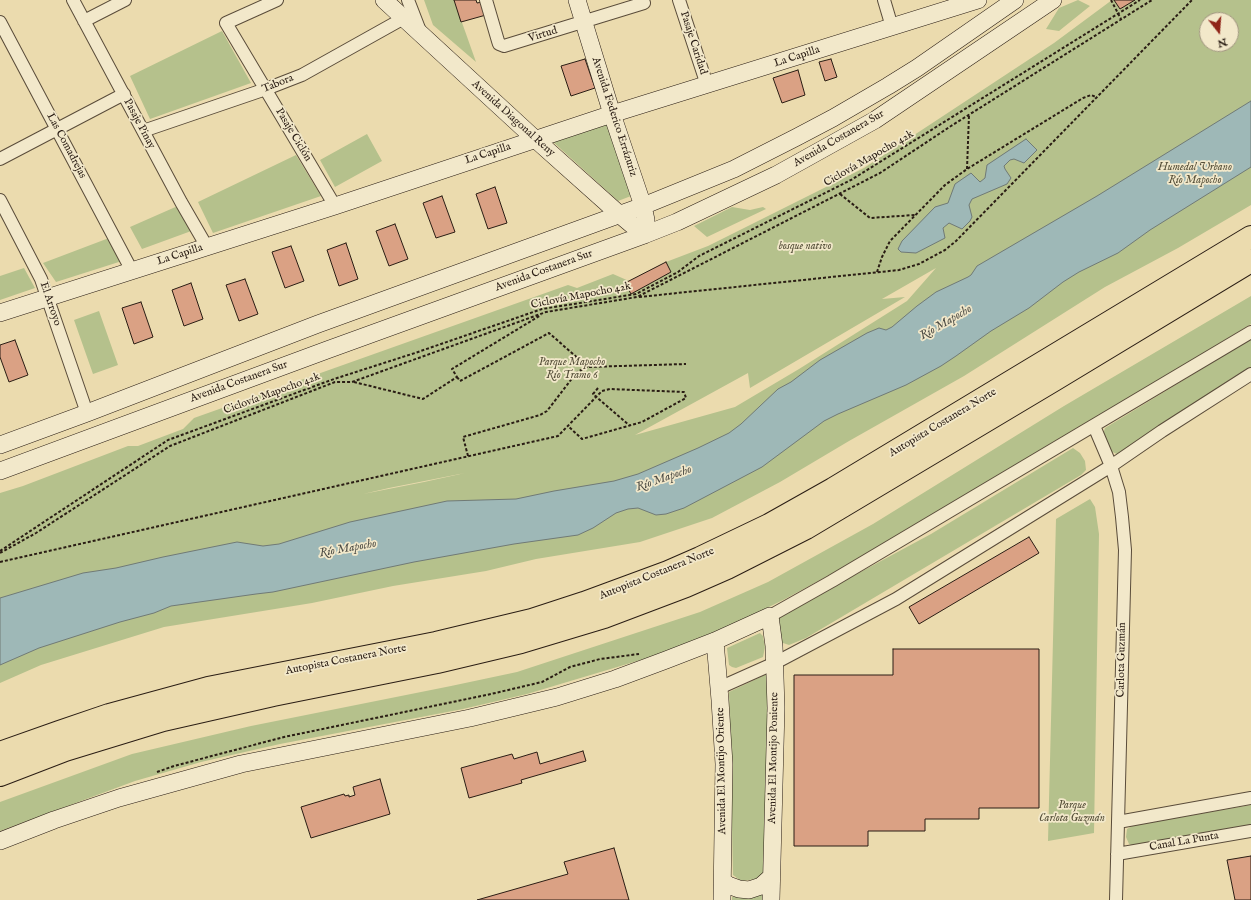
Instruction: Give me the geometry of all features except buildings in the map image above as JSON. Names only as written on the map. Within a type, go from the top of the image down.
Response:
[{"type":"highway","name":"Autopista Costanera Norte","points":[[0,753],[109,715],[208,688],[436,643],[532,620],[584,603],[668,572],[769,525],[833,489],[1251,238]]},
{"type":"highway","name":"Autopista Costanera Norte","points":[[0,775],[65,750],[163,720],[444,661],[521,642],[604,617],[686,586],[760,552],[813,524],[1251,261]]},
{"type":"street","name":"Pasaje Pinay","points":[[73,0],[181,202],[207,247]]},
{"type":"street","points":[[84,21],[125,0]]},
{"type":"street","name":"Pasaje Ciclón","points":[[277,0],[226,24],[335,206]]},
{"type":"street","name":"Avenida Diagonal Reny","points":[[384,0],[535,139],[644,235]]},
{"type":"street","points":[[408,0],[421,34]]},
{"type":"street","name":"Virtud","points":[[486,0],[498,41],[502,46],[644,3]]},
{"type":"street","name":"Avenida Federico Errázuriz","points":[[577,0],[612,114],[644,206],[646,220],[644,235]]},
{"type":"street","name":"Pasaje Caridad","points":[[680,0],[707,85]]},
{"type":"street","points":[[884,0],[892,26]]},
{"type":"street","name":"La Capilla","points":[[0,313],[335,206],[612,114],[978,0]]},
{"type":"street","name":"Avenida Costanera Sur","points":[[0,445],[318,324],[644,206],[734,168],[797,138],[834,118],[917,68],[1015,0]]},
{"type":"street","name":"Avenida Costanera Sur","points":[[0,471],[326,350],[644,235],[689,216],[769,178],[875,120],[1053,0]]},
{"type":"street","name":"Tabora","points":[[143,131],[266,89],[302,74],[404,18]]},
{"type":"street","name":"Las Comadrejas","points":[[0,22],[132,270]]},
{"type":"street","points":[[0,159],[124,94]]},
{"type":"street","name":"El Arroyo","points":[[0,200],[35,266],[48,297],[87,413]]},
{"type":"street","points":[[351,312],[350,320],[352,326],[361,338]]},
{"type":"street","points":[[318,324],[323,328],[327,337],[328,344],[326,350]]},
{"type":"street","points":[[0,841],[54,820],[119,798],[241,764],[470,718],[557,697],[615,679],[715,641],[770,616],[832,581],[1251,332]]},
{"type":"street","points":[[719,688],[776,663],[896,599],[1111,466],[1162,431],[1251,374]]},
{"type":"street","points":[[87,413],[91,424],[102,434]]},
{"type":"street","name":"Carlota Guzmán","points":[[1094,426],[1111,466],[1119,492],[1124,550],[1116,900]]},
{"type":"street","name":"Avenida El Montijo Poniente","points":[[770,616],[774,636],[776,663],[771,900]]},
{"type":"street","name":"Avenida El Montijo Oriente","points":[[715,641],[724,764],[722,900]]},
{"type":"street","points":[[1118,822],[1251,798]]},
{"type":"street","name":"Canal La Punta","points":[[1117,854],[1251,831]]},
{"type":"street","points":[[723,881],[728,885],[739,889],[749,890],[761,886],[771,877]]},
{"type":"path","points":[[1111,0],[1122,19]]},
{"type":"path","name":"Ciclovía Mapocho 42k","points":[[0,552],[168,440],[334,379],[542,309],[636,294],[678,272],[699,256],[851,180],[1140,0]]},
{"type":"path","points":[[637,297],[880,173],[1152,0]]},
{"type":"path","points":[[352,382],[546,312],[637,297],[900,270],[919,264],[945,250],[956,241],[1192,0]]},
{"type":"path","points":[[877,272],[890,241],[945,184],[1083,98],[1091,95],[1096,97]]},
{"type":"path","points":[[967,169],[969,115]]},
{"type":"path","points":[[840,194],[870,218],[916,214]]},
{"type":"path","points":[[546,312],[452,369],[460,381],[549,332],[588,367]]},
{"type":"path","points":[[468,456],[464,437],[540,415],[547,411],[577,372],[588,367],[686,364]]},
{"type":"path","points":[[0,552],[36,533],[170,446],[335,382],[352,382],[423,399],[457,377]]},
{"type":"path","points":[[598,388],[593,394],[630,426]]},
{"type":"path","points":[[0,562],[558,436],[602,391],[610,389],[684,392],[686,398],[642,422],[582,439],[568,426]]},
{"type":"green space","points":[[424,0],[454,0],[476,62],[433,25]]},
{"type":"green space","points":[[1078,0],[1090,6],[1059,31],[1046,29],[1059,8]]},
{"type":"green space","points":[[1112,0],[1251,0],[1251,205],[1178,248],[1105,287],[964,376],[780,482],[712,518],[640,542],[536,559],[486,571],[393,586],[312,603],[164,627],[41,665],[0,683],[0,493],[23,486],[128,446],[138,446],[183,429],[194,418],[568,285],[577,288],[613,274],[629,281],[666,262],[708,246],[864,168],[1054,43]],"holes":[[[936,268],[907,301],[799,369],[735,407],[635,435],[748,373],[750,388],[905,297],[882,299]],[[465,473],[424,482],[363,494],[389,488]]]},
{"type":"green space","points":[[222,31],[251,83],[150,119],[130,76]]},
{"type":"green space","points":[[609,123],[631,196],[618,201],[552,141]]},
{"type":"green space","points":[[367,134],[382,161],[335,187],[320,160]]},
{"type":"green space","points":[[296,155],[321,196],[213,233],[198,202]]},
{"type":"green space","points":[[180,205],[194,230],[142,249],[130,227]]},
{"type":"green space","points":[[732,207],[750,210],[763,207],[766,209],[707,237],[694,226]]},
{"type":"green space","points":[[109,238],[122,261],[56,282],[43,263]]},
{"type":"green space","points":[[24,268],[35,288],[0,300],[0,276]]},
{"type":"green space","points":[[1251,296],[1251,324],[1081,428],[844,567],[739,622],[654,656],[527,694],[463,709],[280,744],[201,762],[135,781],[0,831],[0,802],[132,754],[251,726],[517,672],[700,612],[768,582],[873,524],[1064,406]]},
{"type":"green space","points":[[99,311],[118,365],[93,374],[74,320]]},
{"type":"green space","points":[[1251,339],[1251,368],[1232,378],[1125,452],[1117,454],[1110,451],[1103,434],[1105,428]]},
{"type":"green space","points":[[1073,448],[1080,453],[1085,461],[1086,470],[1081,475],[806,638],[789,645],[780,642],[777,617],[931,534]]},
{"type":"green space","name":"Parque Carlota Guzmán","points":[[1090,499],[1095,507],[1099,534],[1094,833],[1048,841],[1056,519]]},
{"type":"green space","points":[[760,633],[763,636],[765,647],[763,657],[736,668],[729,665],[727,648]]},
{"type":"green space","points":[[767,674],[770,682],[764,878],[741,881],[733,875],[729,692]]},
{"type":"green space","points":[[1251,805],[1251,826],[1134,846],[1129,844],[1126,837],[1127,829],[1134,825]]},
{"type":"green space","points":[[765,894],[765,900],[732,900],[732,897]]},
{"type":"water","name":"Río Mapocho","points":[[1251,101],[1251,167],[1150,230],[1118,253],[1079,272],[1063,282],[1029,308],[991,331],[941,366],[906,385],[824,421],[762,467],[684,508],[666,514],[656,515],[638,508],[628,509],[616,513],[593,528],[578,535],[514,544],[414,562],[273,592],[171,606],[154,613],[120,622],[39,648],[0,665],[0,598],[83,573],[116,568],[237,542],[263,546],[279,544],[350,522],[447,501],[516,499],[614,481],[638,474],[698,448],[729,433],[741,424],[778,389],[791,382],[820,360],[867,333],[879,328],[886,330],[892,327],[936,292],[971,275],[977,266],[1097,196]]},
{"type":"water","points":[[1026,139],[1037,150],[1024,163],[1014,159],[1010,160],[1004,166],[1011,178],[1007,184],[972,199],[969,205],[972,217],[962,229],[949,223],[943,228],[945,238],[916,253],[901,252],[898,249],[902,241],[935,207],[948,203],[955,184],[971,173],[980,182],[985,178],[987,165]]},
{"type":"park label","name":"Humedal Urbano Río Mapocho","points":[[1195,174]]},
{"type":"park label","name":"bosque nativo","points":[[805,247]]},
{"type":"park label","name":"Parque Mapocho Río Tramo 6","points":[[572,369]]}]
